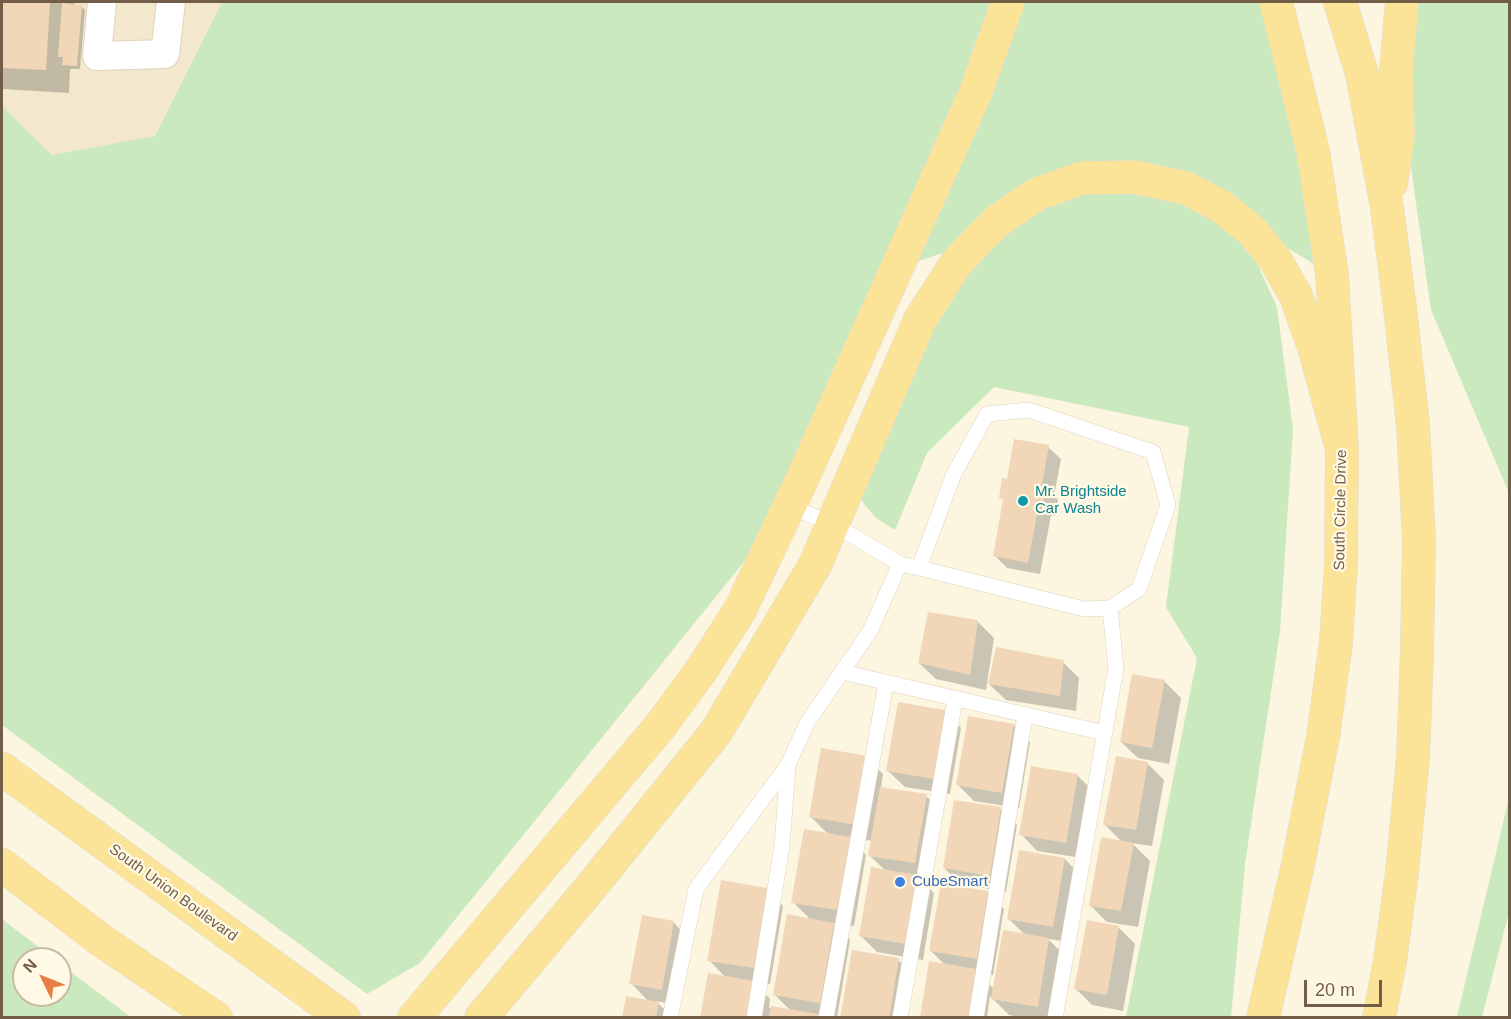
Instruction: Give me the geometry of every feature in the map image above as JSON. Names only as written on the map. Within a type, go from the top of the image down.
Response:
[{"type":"main road","points":[[414,1017],[662,724],[702,669],[740,610],[975,94],[1008,2]]},
{"type":"main road","name":"South Circle Drive","points":[[1263,1017],[1299,858],[1323,737],[1336,642],[1341,565],[1342,449],[1332,275],[1313,151],[1276,2]]},
{"type":"main road","points":[[1340,2],[1362,74],[1387,208],[1413,425],[1419,551],[1413,758],[1402,873],[1390,960],[1378,1017]]},
{"type":"main road","points":[[1387,208],[1398,134],[1396,72],[1402,2]]},
{"type":"main road","points":[[481,1017],[591,887],[716,732],[815,565],[920,320],[957,262],[996,222],[1037,194],[1082,178],[1134,177],[1186,188],[1222,207],[1252,231],[1276,261],[1296,296],[1314,347],[1342,449]]},
{"type":"main road","name":"South Union Boulevard","points":[[2,769],[344,1017]]},
{"type":"main road","points":[[2,865],[102,940],[216,1017]]},
{"type":"street","points":[[102,2],[96,56],[165,54],[171,2]]},
{"type":"lane","points":[[789,506],[833,524],[900,564],[1084,609],[1110,608],[1139,589],[1168,504],[1153,452],[1029,410],[987,414],[953,476],[919,568]]},
{"type":"lane","points":[[670,1017],[696,889],[788,765],[807,723],[870,631],[900,564]]},
{"type":"lane","points":[[1055,1017],[1116,668],[1110,608]]},
{"type":"lane","points":[[842,672],[1104,733]]},
{"type":"lane","points":[[826,1017],[886,683]]},
{"type":"lane","points":[[900,1017],[955,699]]},
{"type":"lane","points":[[976,1017],[1025,715]]},
{"type":"lane","points":[[754,1017],[782,846],[788,765]]},
{"type":"shaded area","points":[[2,2],[222,2],[155,136],[52,156],[2,106]]},
{"type":"green space","points":[[222,2],[1269,2],[1332,275],[1286,247],[1252,232],[1260,270],[1277,307],[1293,429],[1280,632],[1245,864],[1231,1017],[1126,1017],[1197,658],[1166,607],[1189,427],[994,387],[927,453],[895,530],[876,518],[849,486],[976,242],[897,268],[789,506],[420,963],[367,994],[2,725],[2,106],[52,155],[155,136]]},
{"type":"green space","points":[[1402,2],[1509,2],[1509,493],[1431,310],[1400,89]]},
{"type":"green space","points":[[1509,798],[1509,912],[1482,1017],[1457,1017]]},
{"type":"green space","points":[[2,919],[38,947],[12,947],[12,1007],[72,1007],[72,973],[131,1017],[2,1017]]},
{"type":"building","points":[[2,2],[50,2],[46,70],[2,68]]},
{"type":"building","points":[[62,3],[82,5],[77,66],[62,65],[63,57],[58,57]]},
{"type":"building","name":"Mr. Brightside Car Wash","points":[[1014,439],[1049,445],[1042,485],[1046,486],[1043,504],[1039,503],[1028,563],[993,556],[1003,499],[999,498],[1002,478],[1007,479]]},
{"type":"building","points":[[928,612],[978,620],[970,675],[918,663]]},
{"type":"building","points":[[996,647],[1064,660],[1060,696],[988,684]]},
{"type":"building","points":[[1132,674],[1165,680],[1152,748],[1120,742]]},
{"type":"building","points":[[898,702],[945,710],[934,779],[886,771]]},
{"type":"building","points":[[968,716],[1014,724],[1002,793],[956,785]]},
{"type":"building","points":[[821,748],[868,756],[856,825],[809,817]]},
{"type":"building","points":[[1116,756],[1148,762],[1136,830],[1103,825]]},
{"type":"building","points":[[1031,766],[1078,774],[1066,843],[1019,835]]},
{"type":"building","points":[[880,787],[927,794],[915,863],[868,856]]},
{"type":"building","points":[[954,800],[1001,807],[990,876],[943,868]]},
{"type":"building","points":[[804,829],[851,837],[838,910],[791,903]]},
{"type":"building","points":[[1101,837],[1134,843],[1121,911],[1089,906]]},
{"type":"building","points":[[1019,850],[1065,858],[1053,927],[1007,919]]},
{"type":"building","points":[[871,867],[918,875],[906,944],[859,936]]},
{"type":"building","points":[[721,880],[767,888],[754,968],[707,961]]},
{"type":"building","points":[[941,883],[988,891],[977,959],[929,951]]},
{"type":"building","points":[[787,914],[834,923],[820,1003],[773,995]]},
{"type":"building","points":[[642,915],[674,921],[662,990],[629,984]]},
{"type":"building","points":[[1087,920],[1119,926],[1107,995],[1074,989]]},
{"type":"building","points":[[1003,930],[1049,938],[1038,1007],[991,999]]},
{"type":"building","points":[[852,950],[899,958],[889,1018],[840,1018]]},
{"type":"building","points":[[929,961],[976,969],[968,1018],[920,1018]]},
{"type":"building","points":[[708,973],[755,981],[749,1018],[700,1018]]},
{"type":"building","points":[[626,996],[659,1002],[656,1018],[622,1018]]},
{"type":"building","points":[[771,1006],[818,1014],[817,1018],[769,1018]]},
{"type":"place","name":"Mr. Brightside Car Wash","points":[[1023,501]]},
{"type":"place","name":"CubeSmart","points":[[900,882]]}]
